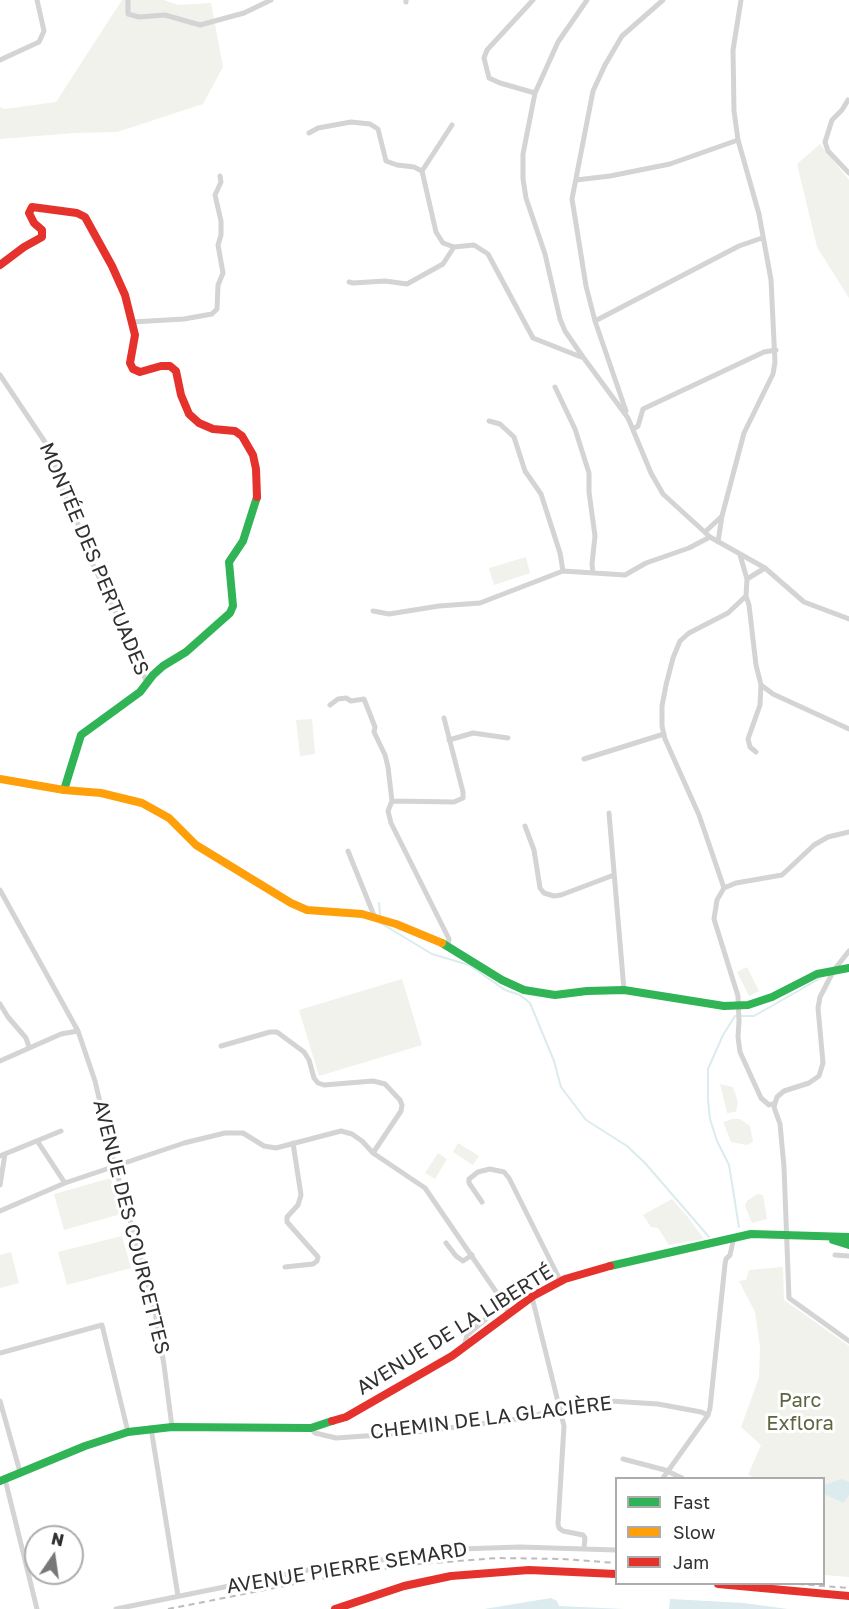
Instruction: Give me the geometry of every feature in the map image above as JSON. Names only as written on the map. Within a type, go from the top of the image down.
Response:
[{"type":"street","points":[[0,60],[39,42],[44,31],[37,0]]},
{"type":"street","points":[[128,0],[128,14],[139,17],[165,15],[200,25],[244,13],[271,0]]},
{"type":"street","points":[[533,0],[487,50],[484,58],[489,78],[535,93]]},
{"type":"street","points":[[587,0],[558,42],[535,93],[523,154],[523,179],[526,198],[545,254],[560,319],[565,331],[628,418]]},
{"type":"street","points":[[663,0],[622,36],[605,64],[593,91],[572,199],[576,234],[595,321],[628,418],[651,473],[663,494],[710,537],[765,568],[804,602],[849,619]]},
{"type":"street","points":[[717,542],[744,433],[773,374],[776,350],[771,280],[759,214],[738,140],[734,111],[733,50],[741,0]]},
{"type":"street","points":[[848,100],[832,120],[825,142],[828,152],[849,173]]},
{"type":"street","points":[[309,133],[318,128],[351,122],[370,124],[378,129],[386,161],[422,171]]},
{"type":"street","points":[[452,125],[422,171],[436,232],[443,243],[454,248],[474,245],[488,254],[533,338],[583,357]]},
{"type":"street","points":[[576,180],[670,164],[738,140]]},
{"type":"street","points":[[132,322],[184,319],[212,314],[217,309],[218,285],[223,273],[218,245],[221,220],[215,195],[221,182],[220,176]]},
{"type":"street","points":[[0,265],[42,237],[42,230],[34,223],[29,213],[32,207],[77,213],[85,217],[125,295],[135,335],[130,363],[133,369],[140,372],[170,366],[176,371],[181,395],[189,414],[199,423],[213,429],[235,431],[242,436],[253,455],[258,487],[257,501],[243,541],[229,562],[233,606],[230,613],[186,652],[163,666],[140,692],[81,735],[64,790]]},
{"type":"street","points":[[595,321],[739,246],[762,238]]},
{"type":"street","points":[[350,282],[385,281],[407,284],[443,264],[454,248]]},
{"type":"street","points":[[633,429],[638,426],[643,409],[764,352],[776,350]]},
{"type":"street","name":"MONTÉE DES PERTUADES","points":[[0,375],[51,451],[61,486],[85,540],[89,556],[147,683]]},
{"type":"street","points":[[555,387],[575,429],[589,473],[588,492],[595,536],[593,573]]},
{"type":"street","points":[[489,421],[501,424],[514,437],[525,471],[541,494],[560,553],[563,571]]},
{"type":"street","points":[[705,532],[722,516]]},
{"type":"street","points":[[374,611],[389,614],[439,606],[480,603],[563,571],[625,575],[646,563],[689,548],[710,537]]},
{"type":"street","points":[[739,554],[747,579],[746,596],[761,685],[761,700],[748,739],[750,747],[756,752]]},
{"type":"street","points":[[747,579],[765,568]]},
{"type":"street","points":[[724,888],[699,814],[664,734],[662,706],[673,658],[680,641],[689,633],[728,614],[746,596]]},
{"type":"street","points":[[761,685],[773,694],[849,729]]},
{"type":"street","points":[[761,700],[773,694]]},
{"type":"street","points":[[330,705],[338,699],[364,699],[375,727],[374,732],[385,755],[392,801],[388,811],[391,823],[449,939],[448,945]]},
{"type":"street","points":[[392,801],[454,802],[463,798],[444,718]]},
{"type":"street","points":[[449,740],[473,733],[508,738]]},
{"type":"street","points":[[584,759],[664,734]]},
{"type":"street","points":[[0,779],[64,790],[101,793],[142,803],[169,818],[196,844],[291,903],[307,910],[362,914],[396,924],[448,945],[502,980],[524,990],[555,995],[624,990],[740,1009],[772,998],[817,974],[849,968]]},
{"type":"street","points":[[609,813],[624,990]]},
{"type":"street","points":[[525,826],[534,850],[540,888],[544,893],[554,896],[561,895],[614,875]]},
{"type":"street","points":[[775,1103],[765,1103],[751,1079],[740,1052],[738,1037],[740,1009],[714,919],[717,900],[724,888],[736,883],[783,875],[814,845],[828,837],[849,832]]},
{"type":"street","points":[[348,851],[375,918]]},
{"type":"street","name":"AVENUE DES COURCETTES","points":[[0,890],[78,1031],[95,1081],[115,1166],[154,1306],[172,1427]]},
{"type":"street","points":[[849,951],[834,970],[820,998],[818,1008],[822,1071],[815,1080],[784,1091],[777,1097],[775,1103],[780,1124],[783,1156],[789,1298],[849,1341]]},
{"type":"street","points":[[0,1004],[26,1038],[29,1047]]},
{"type":"street","points":[[0,1061],[61,1034],[78,1031]]},
{"type":"street","points":[[221,1046],[277,1032],[304,1052],[318,1083],[324,1085],[379,1081],[386,1084],[400,1100],[402,1106],[373,1153]]},
{"type":"street","points":[[0,1185],[2,1155],[61,1131]]},
{"type":"street","points":[[0,1211],[65,1183],[184,1143],[231,1131],[243,1133],[264,1146],[276,1148],[341,1131],[352,1134],[373,1153],[424,1188],[510,1313]]},
{"type":"street","points":[[38,1142],[65,1183]]},
{"type":"street","points":[[285,1267],[313,1264],[318,1257],[287,1222],[287,1217],[298,1205],[301,1195],[293,1143]]},
{"type":"street","points":[[482,1202],[469,1183],[469,1179],[478,1172],[490,1169],[504,1172],[561,1282]]},
{"type":"street","name":"AVENUE DE LA LIBERTÉ","points":[[3,1480],[85,1446],[129,1432],[172,1427],[311,1428],[346,1417],[437,1365],[529,1299],[561,1282],[612,1265],[759,1233],[849,1237]]},
{"type":"street","points":[[664,1477],[708,1415],[715,1378],[726,1259],[730,1255],[734,1237]]},
{"type":"street","points":[[827,1237],[849,1245]]},
{"type":"street","points":[[446,1243],[463,1261],[472,1255]]},
{"type":"street","points":[[835,1256],[849,1256]]},
{"type":"street","points":[[501,1299],[529,1299],[564,1426],[558,1524],[563,1531],[583,1535],[584,1548]]},
{"type":"street","points":[[464,1347],[467,1335],[494,1312],[501,1299]]},
{"type":"street","points":[[0,1353],[102,1325],[129,1432]]},
{"type":"street","points":[[0,1401],[21,1472]]},
{"type":"street","name":"CHEMIN DE LA GLACIÈRE","points":[[311,1428],[315,1433],[336,1438],[409,1433],[520,1418],[579,1404],[639,1401],[708,1415]]},
{"type":"street","points":[[151,1428],[178,1596]]},
{"type":"street","points":[[623,1459],[669,1471],[679,1477]]},
{"type":"street","points":[[3,1480],[37,1609]]},
{"type":"street","name":"AVENUE PIERRE SEMARD","points":[[116,1609],[309,1570],[448,1550],[520,1547],[615,1550]]},
{"type":"street","points":[[335,1609],[404,1586],[451,1576],[529,1570],[615,1574]]},
{"type":"street","points":[[729,1585],[849,1596]]},
{"type":"green space","points":[[122,0],[164,0],[178,5],[211,3],[223,67],[203,104],[117,132],[0,139],[0,107],[4,109],[56,102]]},
{"type":"green space","points":[[820,144],[849,180],[849,298],[817,247],[797,164]]},
{"type":"green space","points":[[526,557],[530,573],[494,585],[489,568]]},
{"type":"green space","points":[[312,719],[315,754],[300,756],[296,720]]},
{"type":"green space","points":[[747,967],[759,991],[749,996],[737,972]]},
{"type":"green space","points":[[402,979],[422,1045],[319,1076],[299,1010]]},
{"type":"green space","points":[[720,1084],[733,1087],[738,1102],[736,1112],[727,1113]]},
{"type":"green space","points":[[740,1119],[750,1126],[753,1142],[747,1145],[731,1142],[724,1122]]},
{"type":"green space","points":[[458,1143],[479,1156],[473,1165],[453,1152]]},
{"type":"green space","points":[[438,1153],[447,1159],[435,1179],[425,1173]]},
{"type":"green space","points":[[111,1178],[121,1214],[64,1230],[54,1194]]},
{"type":"green space","points":[[757,1194],[763,1195],[767,1219],[752,1223],[745,1206],[747,1201]]},
{"type":"green space","points":[[672,1199],[704,1239],[669,1245],[658,1228],[651,1227],[643,1215]]},
{"type":"green space","points":[[122,1236],[131,1268],[67,1285],[58,1252]]},
{"type":"green space","points":[[11,1252],[19,1283],[0,1288],[0,1255]]},
{"type":"green space","name":"Parc Exflora","points":[[783,1267],[784,1300],[849,1346],[849,1577],[825,1575],[825,1477],[753,1477],[748,1475],[761,1445],[741,1427],[759,1377],[760,1347],[755,1312],[739,1281],[746,1280],[749,1270]]},
{"type":"shaded area","points":[[841,1479],[849,1482],[849,1495],[843,1503],[825,1496],[825,1485]]},
{"type":"shaded area","points":[[551,1598],[557,1601],[559,1606],[624,1609],[484,1609]]},
{"type":"shaded area","points":[[670,1599],[744,1603],[788,1609],[669,1609]]},
{"type":"waterway","points":[[379,903],[380,915]]},
{"type":"waterway","points":[[379,922],[432,954],[469,965],[505,990],[520,995],[530,1003],[554,1061],[561,1087],[586,1120],[627,1146],[645,1163],[709,1237]]},
{"type":"waterway","points":[[739,1227],[729,1165],[717,1141],[710,1119],[708,1069],[723,1035],[735,1016],[754,1016],[819,979]]},
{"type":"railway","points":[[168,1609],[315,1580],[408,1565],[497,1558],[615,1563]]},
{"type":"railway","points":[[811,1585],[849,1588]]},
{"type":"traffic: fast","points":[[64,790],[81,735],[140,692],[163,666],[186,652],[230,613],[233,606],[229,562],[243,541],[257,497]]},
{"type":"traffic: fast","points":[[442,943],[502,980],[524,990],[555,995],[624,990],[724,1006],[748,1005],[772,997],[817,974],[849,968]]},
{"type":"traffic: fast","points":[[610,1266],[751,1234],[849,1237]]},
{"type":"traffic: fast","points":[[833,1240],[849,1245]]},
{"type":"traffic: fast","points":[[0,1481],[85,1446],[128,1432],[172,1427],[311,1428],[332,1421]]},
{"type":"traffic: slow","points":[[0,779],[64,790],[101,793],[142,803],[169,818],[196,845],[291,903],[307,910],[362,914],[396,924],[442,943]]},
{"type":"traffic: jam","points":[[0,265],[42,237],[42,230],[34,223],[29,213],[32,207],[77,213],[85,217],[125,295],[135,335],[130,363],[133,369],[140,372],[170,366],[176,371],[181,395],[189,414],[199,423],[213,429],[235,431],[242,436],[253,455],[257,497]]},
{"type":"traffic: jam","points":[[332,1421],[346,1417],[452,1356],[533,1296],[565,1279],[610,1266]]},
{"type":"traffic: jam","points":[[335,1609],[404,1586],[451,1576],[529,1570],[615,1574]]},
{"type":"traffic: jam","points":[[729,1585],[849,1596]]}]
